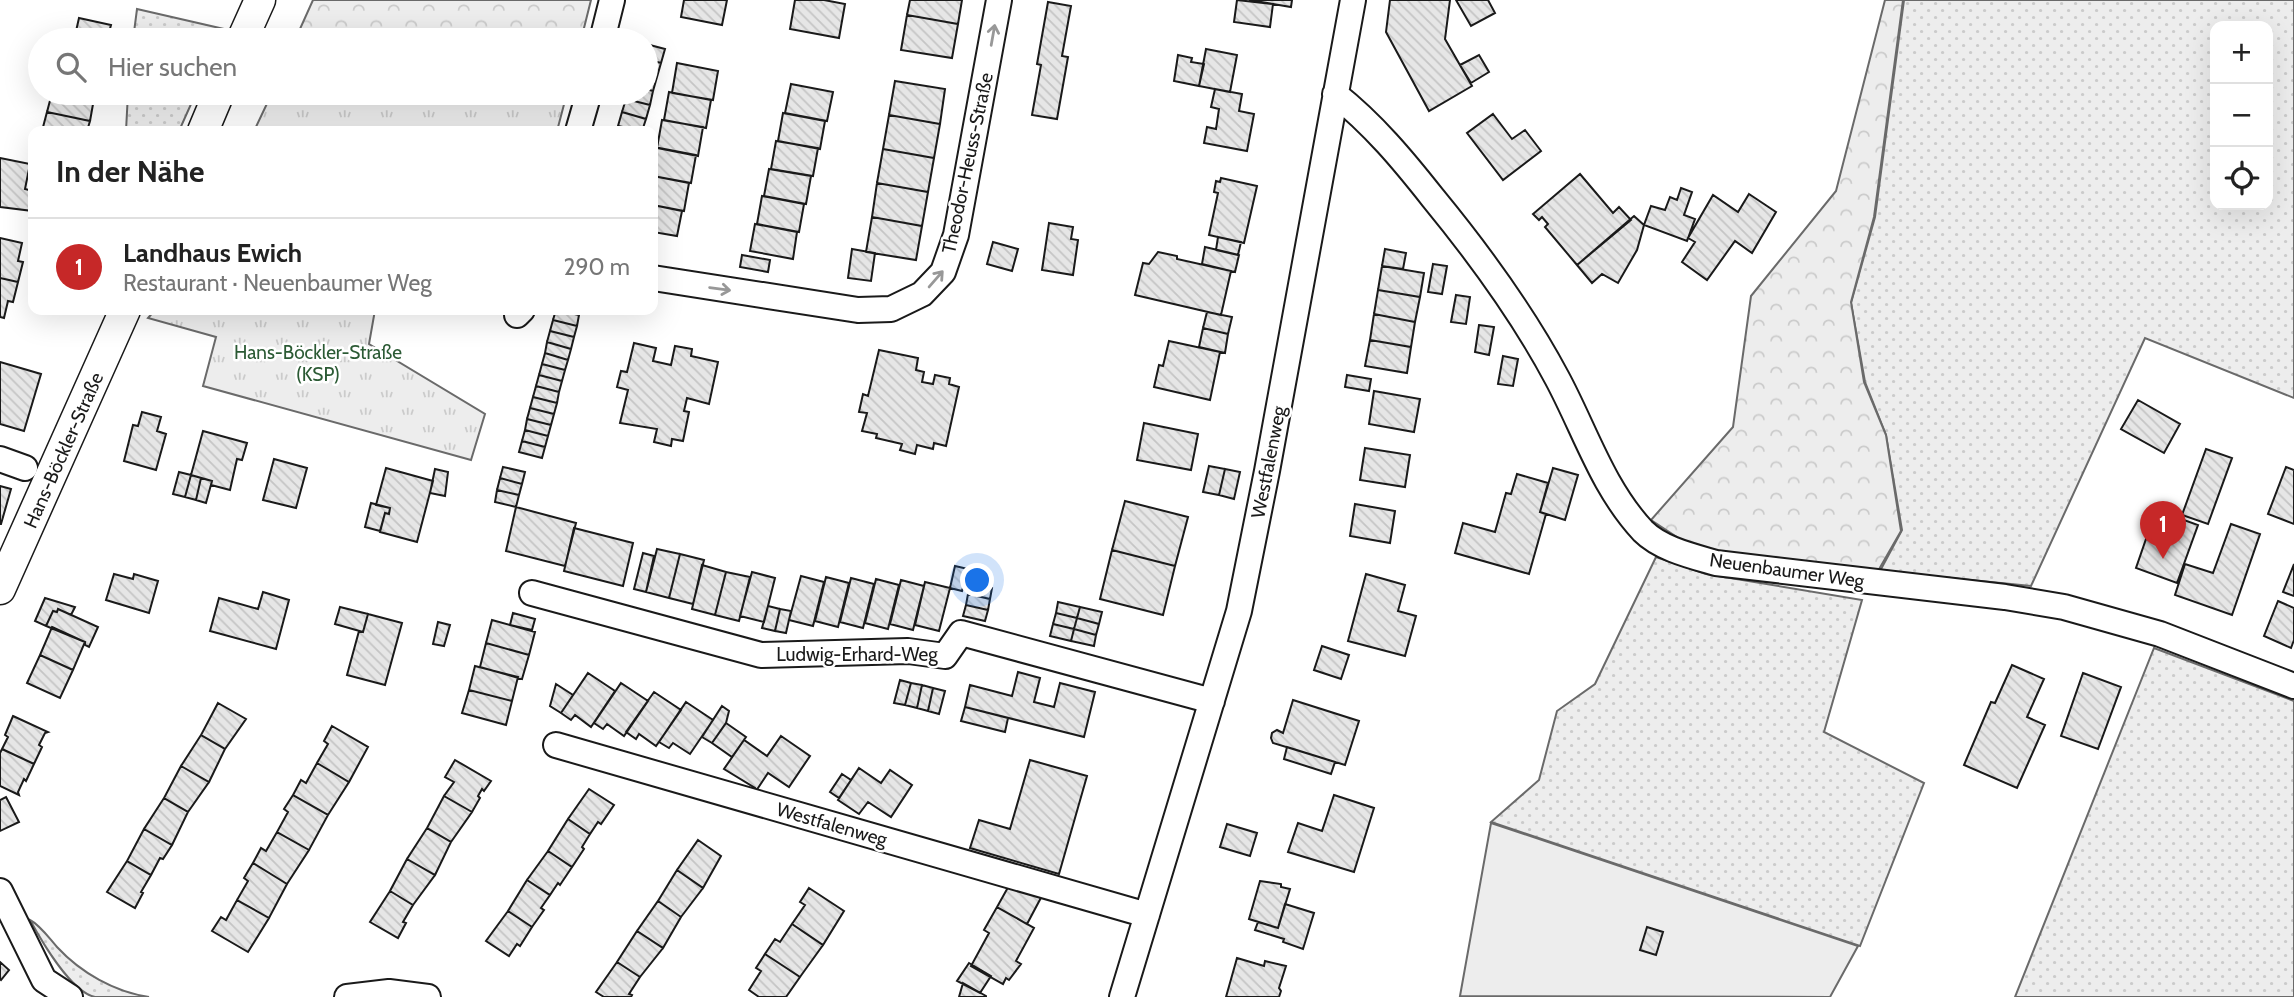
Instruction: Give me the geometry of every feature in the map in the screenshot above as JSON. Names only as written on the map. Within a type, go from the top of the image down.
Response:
[{"type":"street","points":[[247,28],[260,0]]},
{"type":"street","points":[[605,28],[612,0]]},
{"type":"street","name":"Theodor-Heuss-Straße","points":[[658,279],[858,310],[891,309],[922,294],[943,272],[956,235],[999,0]]},
{"type":"street","name":"Westfalenweg","points":[[1122,997],[1239,611],[1353,0]]},
{"type":"street","name":"Neuenbaumer Weg","points":[[1335,94],[1390,144],[1455,225],[1510,301],[1557,378],[1613,494],[1645,533],[1677,551],[1716,563],[2005,597],[2064,607],[2160,634],[2294,686]]},
{"type":"street","points":[[205,126],[214,105]]},
{"type":"street","points":[[579,126],[586,105]]},
{"type":"street","name":"Hans-Böckler-Straße","points":[[0,589],[123,315]]},
{"type":"street","points":[[0,459],[25,468]]},
{"type":"street","name":"Ludwig-Erhard-Weg","points":[[532,593],[761,655],[908,651],[945,656],[961,633],[1212,701]]},
{"type":"street","name":"Westfalenweg","points":[[556,745],[1147,915]]},
{"type":"street","points":[[0,891],[40,988],[70,997]]},
{"type":"street","points":[[347,997],[390,992],[428,997]]},
{"type":"green space","points":[[313,0],[591,0],[584,28],[300,28]]},
{"type":"green space","points":[[1885,0],[1903,0],[1874,217],[1851,302],[1864,382],[1886,435],[1901,531],[1878,571],[1721,555],[1683,541],[1651,520],[1733,427],[1751,296],[1836,191]]},
{"type":"green space","points":[[1904,0],[2294,0],[2294,398],[2145,338],[2031,586],[1880,571],[1902,530],[1886,435],[1865,382],[1851,303],[1875,217]]},
{"type":"green space","points":[[137,9],[220,28],[135,28]]},
{"type":"green space","points":[[127,105],[191,105],[181,126],[126,126]]},
{"type":"green space","points":[[266,105],[564,105],[558,126],[256,126]]},
{"type":"green space","name":"Hans-Böckler-Straße (KSP)","points":[[151,315],[374,315],[369,344],[485,414],[471,460],[203,386],[216,337],[148,318]]},
{"type":"green space","points":[[1656,557],[1706,574],[1862,600],[1824,732],[1924,783],[1860,946],[1491,822],[1539,780],[1557,711],[1595,684]]},
{"type":"green space","points":[[2154,648],[2294,701],[2294,997],[2015,997]]},
{"type":"green space","points":[[30,920],[41,928],[66,956],[88,973],[111,986],[149,997],[95,997],[86,993],[67,976]]},
{"type":"shaded area","points":[[1491,823],[1858,946],[1830,997],[1460,996]]},
{"type":"building","points":[[684,0],[727,0],[722,25],[681,17]]},
{"type":"building","points":[[795,0],[824,0],[845,4],[839,38],[790,29]]},
{"type":"building","points":[[910,0],[962,0],[958,24],[907,15]]},
{"type":"building","points":[[1237,0],[1273,4],[1270,27],[1234,22]]},
{"type":"building","points":[[1249,0],[1292,0],[1291,7]]},
{"type":"building","points":[[1390,0],[1450,0],[1445,39],[1472,86],[1429,111],[1386,32]]},
{"type":"building","points":[[1456,0],[1488,0],[1495,13],[1471,26]]},
{"type":"building","points":[[1048,2],[1071,6],[1062,56],[1068,57],[1057,119],[1032,115],[1041,65],[1037,64]]},
{"type":"building","points":[[907,15],[958,24],[952,58],[901,50]]},
{"type":"building","points":[[79,18],[111,25],[110,28],[77,28]]},
{"type":"building","points":[[658,47],[665,49],[661,63],[658,62]]},
{"type":"building","points":[[1206,49],[1237,55],[1230,92],[1199,86]]},
{"type":"building","points":[[1178,55],[1192,58],[1191,62],[1204,64],[1199,86],[1174,81]]},
{"type":"building","points":[[1479,55],[1489,72],[1471,83],[1460,65]]},
{"type":"building","points":[[677,63],[718,71],[713,100],[672,93]]},
{"type":"building","points":[[895,81],[945,89],[940,124],[889,115]]},
{"type":"building","points":[[791,84],[833,92],[827,121],[785,113]]},
{"type":"building","points":[[1215,89],[1242,94],[1239,111],[1254,114],[1247,151],[1204,143],[1207,127],[1216,129],[1219,109],[1211,107]]},
{"type":"building","points":[[669,92],[711,100],[706,128],[664,120]]},
{"type":"building","points":[[49,105],[93,105],[90,121],[47,112]]},
{"type":"building","points":[[624,105],[650,105],[646,119],[622,112]]},
{"type":"building","points":[[47,112],[90,121],[88,126],[43,126]]},
{"type":"building","points":[[622,112],[646,119],[644,126],[618,126]]},
{"type":"building","points":[[783,113],[825,121],[820,149],[778,141]]},
{"type":"building","points":[[1493,114],[1512,139],[1525,130],[1541,151],[1503,180],[1467,133]]},
{"type":"building","points":[[889,115],[940,124],[934,158],[883,149]]},
{"type":"building","points":[[662,120],[703,127],[698,156],[658,148]]},
{"type":"building","points":[[776,141],[818,148],[813,176],[771,169]]},
{"type":"building","points":[[658,148],[696,155],[691,183],[658,177]]},
{"type":"building","points":[[883,149],[934,158],[928,192],[877,183]]},
{"type":"building","points":[[0,158],[28,164],[25,189],[28,190],[28,210],[0,207]]},
{"type":"building","points":[[769,169],[811,176],[806,204],[764,196]]},
{"type":"building","points":[[1580,174],[1613,213],[1619,207],[1631,220],[1577,265],[1545,227],[1548,224],[1542,217],[1539,220],[1533,214]]},
{"type":"building","points":[[658,177],[689,183],[684,211],[658,206]]},
{"type":"building","points":[[1221,178],[1257,186],[1244,243],[1209,235],[1218,193],[1214,192],[1216,181],[1220,182]]},
{"type":"building","points":[[877,183],[928,192],[922,226],[872,217]]},
{"type":"building","points":[[1681,188],[1692,192],[1684,215],[1695,219],[1687,241],[1644,225],[1651,206],[1665,210],[1670,197],[1677,200]]},
{"type":"building","points":[[1749,194],[1776,212],[1752,253],[1735,241],[1707,280],[1682,262],[1695,242],[1688,238],[1713,195],[1738,212]]},
{"type":"building","points":[[762,196],[804,204],[799,232],[757,224]]},
{"type":"building","points":[[658,206],[682,211],[677,236],[658,233]]},
{"type":"building","points":[[1634,216],[1644,225],[1637,250],[1618,283],[1602,274],[1592,283],[1577,265]]},
{"type":"building","points":[[872,217],[922,226],[916,260],[866,252]]},
{"type":"building","points":[[1049,223],[1073,227],[1071,239],[1078,240],[1073,275],[1042,270]]},
{"type":"building","points":[[755,224],[797,232],[793,259],[750,251]]},
{"type":"building","points":[[1218,237],[1241,242],[1238,255],[1216,250]]},
{"type":"building","points":[[0,238],[22,243],[18,261],[23,262],[18,282],[0,278]]},
{"type":"building","points":[[993,242],[1018,249],[1012,271],[987,264]]},
{"type":"building","points":[[1205,247],[1239,255],[1235,272],[1202,264]]},
{"type":"building","points":[[852,249],[875,253],[871,281],[848,278]]},
{"type":"building","points":[[1385,249],[1406,253],[1403,269],[1382,266]]},
{"type":"building","points":[[1158,252],[1231,271],[1221,315],[1135,295],[1143,263],[1149,264]]},
{"type":"building","points":[[742,255],[770,260],[768,272],[740,267]]},
{"type":"building","points":[[1433,264],[1447,266],[1442,294],[1428,292]]},
{"type":"building","points":[[1382,266],[1424,273],[1420,297],[1378,290]]},
{"type":"building","points":[[0,278],[18,282],[13,302],[8,301],[4,318],[0,317]]},
{"type":"building","points":[[1378,290],[1420,297],[1415,322],[1374,314]]},
{"type":"building","points":[[1456,295],[1470,297],[1466,324],[1451,322]]},
{"type":"building","points":[[1207,312],[1232,317],[1228,334],[1203,328]]},
{"type":"building","points":[[1374,314],[1415,322],[1411,347],[1370,340]]},
{"type":"building","points":[[554,315],[579,315],[577,326],[553,320]]},
{"type":"building","points":[[553,320],[577,326],[574,337],[550,331]]},
{"type":"building","points":[[1479,325],[1494,327],[1489,355],[1475,352]]},
{"type":"building","points":[[1203,328],[1228,334],[1225,353],[1199,347]]},
{"type":"building","points":[[550,331],[574,337],[571,349],[547,342]]},
{"type":"building","points":[[1370,340],[1411,347],[1407,373],[1365,366]]},
{"type":"building","points":[[1169,341],[1220,352],[1210,400],[1154,387]]},
{"type":"building","points":[[547,342],[571,349],[568,360],[545,353]]},
{"type":"building","points":[[634,343],[656,348],[653,361],[671,365],[675,346],[692,349],[691,356],[718,362],[709,404],[687,398],[684,411],[689,412],[683,441],[672,439],[671,446],[654,442],[657,429],[620,423],[628,390],[617,387],[621,371],[627,372]]},
{"type":"building","points":[[879,350],[918,358],[916,370],[924,372],[922,382],[933,384],[935,375],[950,378],[949,384],[959,387],[946,446],[934,443],[933,449],[917,445],[915,454],[900,450],[902,444],[876,438],[877,434],[862,431],[867,413],[859,412],[863,394],[868,396]]},
{"type":"building","points":[[545,353],[568,360],[565,370],[542,364]]},
{"type":"building","points":[[1503,356],[1518,359],[1513,386],[1498,384]]},
{"type":"building","points":[[0,362],[41,374],[24,431],[0,424]]},
{"type":"building","points":[[542,364],[565,370],[562,381],[539,375]]},
{"type":"building","points":[[539,375],[562,381],[559,392],[536,386]]},
{"type":"building","points":[[1347,375],[1371,379],[1369,391],[1345,387]]},
{"type":"building","points":[[536,386],[559,392],[557,403],[533,397]]},
{"type":"building","points":[[1374,391],[1420,399],[1414,432],[1369,424]]},
{"type":"building","points":[[533,397],[557,403],[554,414],[530,408]]},
{"type":"building","points":[[2138,400],[2180,424],[2164,453],[2121,429]]},
{"type":"building","points":[[530,408],[554,414],[551,425],[527,419]]},
{"type":"building","points":[[142,412],[161,417],[157,431],[166,434],[156,470],[124,461],[133,425],[138,426]]},
{"type":"building","points":[[527,419],[551,425],[548,436],[525,430]]},
{"type":"building","points":[[1144,423],[1198,434],[1191,470],[1137,460]]},
{"type":"building","points":[[525,430],[548,436],[545,447],[522,441]]},
{"type":"building","points":[[203,431],[247,443],[242,460],[237,459],[230,490],[211,485],[212,481],[191,475]]},
{"type":"building","points":[[522,441],[545,447],[542,458],[519,452]]},
{"type":"building","points":[[1365,448],[1410,455],[1405,487],[1360,480]]},
{"type":"building","points":[[2206,449],[2232,458],[2208,524],[2182,515]]},
{"type":"building","points":[[274,459],[307,468],[296,508],[263,500]]},
{"type":"building","points":[[1209,466],[1225,469],[1219,495],[1203,492]]},
{"type":"building","points":[[503,467],[525,472],[522,484],[500,478]]},
{"type":"building","points":[[2286,467],[2294,470],[2294,524],[2268,514]]},
{"type":"building","points":[[386,468],[433,481],[417,542],[380,532],[385,513],[389,514],[390,508],[376,505]]},
{"type":"building","points":[[1553,468],[1578,475],[1565,520],[1540,512]]},
{"type":"building","points":[[435,469],[448,472],[445,496],[430,493]]},
{"type":"building","points":[[1225,469],[1240,472],[1234,499],[1219,495]]},
{"type":"building","points":[[179,472],[191,475],[185,497],[173,494]]},
{"type":"building","points":[[1517,474],[1548,483],[1540,512],[1546,514],[1529,574],[1455,553],[1463,523],[1495,532],[1506,493],[1511,494]]},
{"type":"building","points":[[191,475],[201,478],[196,500],[185,497]]},
{"type":"building","points":[[201,478],[212,481],[206,503],[196,500]]},
{"type":"building","points":[[500,478],[522,484],[519,495],[497,490]]},
{"type":"building","points":[[0,486],[11,489],[1,524],[0,524]]},
{"type":"building","points":[[497,490],[519,495],[516,507],[495,502]]},
{"type":"building","points":[[1125,501],[1188,517],[1175,566],[1112,550]]},
{"type":"building","points":[[371,503],[390,508],[389,514],[385,513],[380,531],[365,527]]},
{"type":"building","points":[[1355,504],[1395,511],[1390,543],[1350,536]]},
{"type":"building","points":[[516,507],[576,523],[565,566],[506,551]]},
{"type":"building","points":[[2156,510],[2198,525],[2177,583],[2136,568]]},
{"type":"building","points":[[2231,524],[2260,534],[2232,615],[2175,595],[2185,564],[2213,573]]},
{"type":"building","points":[[574,528],[633,543],[623,586],[564,571]]},
{"type":"building","points":[[657,549],[680,554],[669,598],[646,592]]},
{"type":"building","points":[[1112,550],[1175,566],[1163,615],[1100,599]]},
{"type":"building","points":[[643,553],[654,556],[646,592],[634,589]]},
{"type":"building","points":[[680,554],[704,560],[693,604],[669,598]]},
{"type":"building","points":[[2294,564],[2294,596],[2283,592]]},
{"type":"building","points":[[702,565],[726,572],[715,615],[692,609]]},
{"type":"building","points":[[955,566],[968,569],[962,591],[950,588]]},
{"type":"building","points":[[726,572],[750,577],[739,621],[715,615]]},
{"type":"building","points":[[752,572],[775,578],[764,622],[740,616]]},
{"type":"building","points":[[114,574],[133,579],[134,574],[158,581],[149,613],[106,600]]},
{"type":"building","points":[[1366,574],[1405,585],[1398,611],[1416,616],[1405,656],[1348,641]]},
{"type":"building","points":[[801,576],[824,582],[813,626],[789,620]]},
{"type":"building","points":[[826,577],[849,583],[838,627],[815,621]]},
{"type":"building","points":[[851,578],[874,584],[863,628],[840,622]]},
{"type":"building","points":[[876,579],[899,585],[888,629],[865,623]]},
{"type":"building","points":[[901,580],[924,586],[913,630],[890,624]]},
{"type":"building","points":[[925,582],[950,588],[939,631],[915,625]]},
{"type":"building","points":[[971,583],[992,588],[990,599],[968,594]]},
{"type":"building","points":[[263,592],[289,600],[276,649],[210,631],[219,598],[258,609]]},
{"type":"building","points":[[968,594],[990,599],[988,610],[966,605]]},
{"type":"building","points":[[45,598],[75,607],[71,615],[58,609],[57,612],[53,611],[46,626],[35,621]]},
{"type":"building","points":[[2278,601],[2294,608],[2294,640],[2291,648],[2264,636]]},
{"type":"building","points":[[1058,602],[1080,607],[1077,618],[1056,613]]},
{"type":"building","points":[[966,605],[988,610],[985,621],[963,616]]},
{"type":"building","points":[[768,606],[780,609],[775,631],[762,628]]},
{"type":"building","points":[[340,607],[368,614],[363,632],[335,624]]},
{"type":"building","points":[[1080,607],[1102,612],[1099,624],[1077,618]]},
{"type":"building","points":[[58,609],[98,627],[89,647],[85,642],[46,626],[53,611],[57,612]]},
{"type":"building","points":[[780,609],[791,611],[786,633],[775,631]]},
{"type":"building","points":[[513,613],[535,619],[532,630],[510,625]]},
{"type":"building","points":[[1056,613],[1077,618],[1074,629],[1053,624]]},
{"type":"building","points":[[368,614],[402,623],[385,685],[347,675],[359,631],[363,632]]},
{"type":"building","points":[[1077,618],[1099,624],[1096,635],[1074,629]]},
{"type":"building","points":[[492,620],[535,632],[529,655],[486,643]]},
{"type":"building","points":[[438,622],[450,625],[444,646],[433,644]]},
{"type":"building","points":[[1053,624],[1074,629],[1071,641],[1050,636]]},
{"type":"building","points":[[52,627],[85,642],[73,670],[40,655]]},
{"type":"building","points":[[1074,629],[1096,635],[1094,646],[1071,641]]},
{"type":"building","points":[[486,643],[529,655],[522,679],[480,667]]},
{"type":"building","points":[[1322,646],[1349,655],[1341,679],[1314,670]]},
{"type":"building","points":[[40,655],[73,670],[60,698],[27,683]]},
{"type":"building","points":[[2012,665],[2044,679],[2027,717],[2045,725],[2017,788],[1964,765],[1991,702],[1995,703]]},
{"type":"building","points":[[475,666],[518,677],[512,701],[469,690]]},
{"type":"building","points":[[1018,672],[1040,678],[1034,702],[1054,707],[1060,683],[1095,692],[1084,737],[965,707],[970,685],[1012,696]]},
{"type":"building","points":[[588,673],[615,691],[591,727],[575,715],[571,720],[561,713]]},
{"type":"building","points":[[2083,673],[2121,687],[2098,749],[2061,736]]},
{"type":"building","points":[[900,680],[911,683],[905,705],[894,703]]},
{"type":"building","points":[[621,683],[648,701],[624,736],[607,724],[603,729],[594,723]]},
{"type":"building","points":[[911,683],[922,685],[917,708],[905,705]]},
{"type":"building","points":[[556,684],[573,695],[561,713],[550,706]]},
{"type":"building","points":[[922,685],[933,688],[928,711],[917,708]]},
{"type":"building","points":[[933,688],[945,691],[939,714],[928,711]]},
{"type":"building","points":[[469,690],[512,701],[506,725],[462,713]]},
{"type":"building","points":[[654,692],[681,710],[656,746],[639,734],[636,739],[626,732]]},
{"type":"building","points":[[1293,700],[1359,721],[1345,765],[1273,743],[1272,733],[1277,730],[1283,733]]},
{"type":"building","points":[[686,702],[713,720],[690,754],[673,743],[669,748],[659,742]]},
{"type":"building","points":[[218,703],[246,719],[225,749],[201,735]]},
{"type":"building","points":[[722,706],[729,711],[726,723],[712,743],[702,737]]},
{"type":"building","points":[[965,707],[1008,718],[1005,732],[961,721]]},
{"type":"building","points":[[13,716],[48,732],[39,745],[42,747],[34,764],[2,749]]},
{"type":"building","points":[[726,723],[746,737],[732,757],[712,743]]},
{"type":"building","points":[[332,726],[368,747],[349,782],[317,763],[328,744],[324,741]]},
{"type":"building","points":[[201,735],[225,749],[209,782],[181,766]]},
{"type":"building","points":[[781,736],[810,756],[789,787],[768,773],[756,791],[724,769],[744,740],[767,756]]},
{"type":"building","points":[[1287,747],[1335,762],[1331,774],[1284,759]]},
{"type":"building","points":[[2,749],[34,764],[26,781],[24,779],[19,795],[0,786]]},
{"type":"building","points":[[455,760],[491,781],[484,791],[482,789],[472,812],[444,796],[454,782],[445,777]]},
{"type":"building","points":[[1030,760],[1087,776],[1059,874],[970,848],[979,820],[1010,829]]},
{"type":"building","points":[[317,763],[349,782],[328,815],[293,795],[301,780],[306,783]]},
{"type":"building","points":[[181,766],[209,782],[188,812],[164,798]]},
{"type":"building","points":[[859,768],[881,783],[890,770],[912,785],[891,817],[868,802],[859,814],[838,800]]},
{"type":"building","points":[[842,774],[851,780],[839,798],[830,792]]},
{"type":"building","points":[[589,789],[614,805],[590,834],[568,819]]},
{"type":"building","points":[[293,795],[328,815],[309,850],[277,832],[288,812],[284,809]]},
{"type":"building","points":[[1334,795],[1374,808],[1354,872],[1288,852],[1298,823],[1322,831]]},
{"type":"building","points":[[444,796],[472,812],[451,842],[427,828]]},
{"type":"building","points":[[6,797],[19,822],[0,831],[0,800]]},
{"type":"building","points":[[164,798],[188,812],[172,845],[144,829]]},
{"type":"building","points":[[568,819],[590,834],[572,867],[548,851]]},
{"type":"building","points":[[1227,824],[1257,833],[1250,856],[1220,847]]},
{"type":"building","points":[[427,828],[451,842],[435,875],[407,859]]},
{"type":"building","points":[[144,829],[172,845],[163,859],[160,858],[151,875],[127,861]]},
{"type":"building","points":[[277,832],[309,850],[287,884],[253,863],[261,848],[266,851]]},
{"type":"building","points":[[698,840],[721,856],[703,888],[677,870]]},
{"type":"building","points":[[548,851],[572,867],[550,895],[527,880]]},
{"type":"building","points":[[407,859],[435,875],[413,905],[390,891]]},
{"type":"building","points":[[127,861],[151,875],[135,908],[107,892]]},
{"type":"building","points":[[253,863],[287,884],[269,918],[237,900],[248,881],[244,878]]},
{"type":"building","points":[[677,870],[703,888],[681,917],[658,901]]},
{"type":"building","points":[[527,880],[550,895],[541,908],[544,910],[532,927],[508,911]]},
{"type":"building","points":[[1260,881],[1281,884],[1281,887],[1290,889],[1278,928],[1249,919]]},
{"type":"building","points":[[1011,882],[1044,892],[1027,924],[997,907]]},
{"type":"building","points":[[809,888],[844,911],[823,945],[792,924],[805,905],[800,902]]},
{"type":"building","points":[[390,891],[413,905],[398,938],[370,922]]},
{"type":"building","points":[[237,900],[269,918],[248,952],[212,931],[221,917],[226,920]]},
{"type":"building","points":[[658,901],[681,917],[663,948],[637,931]]},
{"type":"building","points":[[1285,904],[1314,913],[1303,949],[1283,942],[1284,939],[1255,930],[1258,922],[1278,928]]},
{"type":"building","points":[[997,907],[1034,928],[1016,961],[1021,964],[1003,984],[971,966],[989,933],[984,930]]},
{"type":"building","points":[[508,911],[532,927],[520,946],[517,944],[509,956],[486,941]]},
{"type":"building","points":[[792,924],[823,945],[800,977],[765,954],[775,939],[780,942]]},
{"type":"building","points":[[1647,927],[1663,932],[1656,955],[1640,950]]},
{"type":"building","points":[[637,931],[663,948],[640,977],[617,962]]},
{"type":"building","points":[[765,954],[800,977],[786,997],[759,997],[749,990],[761,971],[756,968]]},
{"type":"building","points":[[1237,958],[1264,966],[1265,961],[1286,966],[1279,997],[1226,997]]},
{"type":"building","points":[[0,962],[9,970],[1,980],[0,979]]},
{"type":"building","points":[[617,962],[640,977],[629,994],[631,997],[604,997],[596,992]]},
{"type":"building","points":[[969,963],[991,976],[980,993],[957,981]]},
{"type":"building","points":[[963,983],[986,996],[986,997],[959,997]]},
{"type":"place","name":"Landhaus Ewich","points":[[2163,559]]}]
